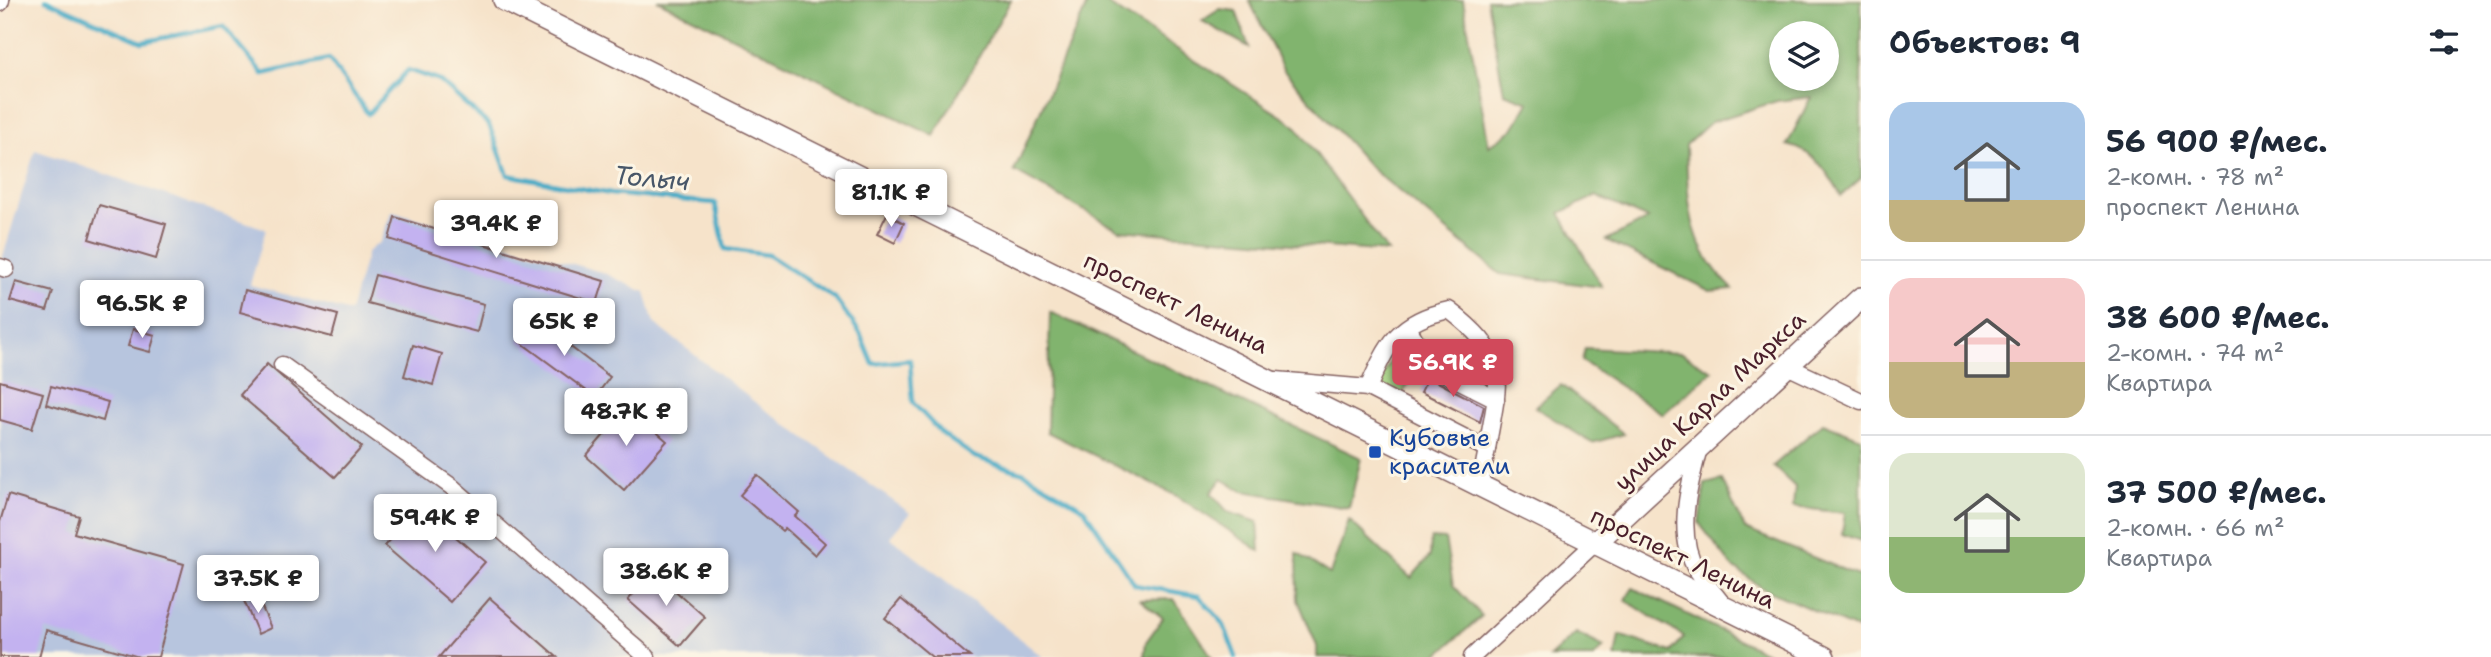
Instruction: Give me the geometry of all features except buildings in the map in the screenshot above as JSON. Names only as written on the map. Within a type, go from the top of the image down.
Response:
[{"type":"main road","name":"проспект Ленина","points":[[504,0],[1824,657]]},
{"type":"main road","name":"улица Карла Маркса","points":[[1594,544],[1861,298]]},
{"type":"street","points":[[1368,388],[1386,347],[1422,316],[1449,310],[1474,328],[1497,361],[1496,399],[1480,485]]},
{"type":"street","points":[[1408,328],[1432,367],[1496,399]]},
{"type":"street","points":[[282,365],[452,487],[647,657]]},
{"type":"street","points":[[1787,366],[1861,401]]},
{"type":"street","points":[[1271,380],[1368,388],[1487,449]]},
{"type":"street","points":[[1699,447],[1687,495],[1686,535],[1695,569],[1725,608]]},
{"type":"street","points":[[1472,657],[1594,544]]},
{"type":"shaded area","points":[[35,150],[266,229],[250,285],[350,312],[367,252],[380,242],[392,211],[604,273],[645,292],[654,323],[756,403],[910,513],[890,537],[1043,657],[0,657],[0,266]]},
{"type":"green space","points":[[657,0],[1011,0],[934,136]]},
{"type":"green space","points":[[1089,0],[1101,0],[1295,125],[1388,252],[1119,230],[1014,171]]},
{"type":"green space","points":[[1249,0],[1463,0],[1489,146],[1513,129],[1529,102],[1504,93],[1487,0],[1861,0],[1861,178],[1841,196],[1826,171],[1813,157],[1787,145],[1811,97],[1777,101],[1711,122],[1686,145],[1690,205],[1698,240],[1718,273],[1733,289],[1710,291],[1606,240],[1648,219],[1596,196],[1560,213],[1602,287],[1500,274],[1372,169],[1284,71]]},
{"type":"green space","points":[[1220,9],[1236,11],[1249,47],[1202,21]]},
{"type":"green space","points":[[1050,312],[1361,458],[1349,508],[1243,491],[1222,479],[1211,493],[1228,512],[1258,522],[1260,551],[1177,496],[1047,432]]},
{"type":"green space","points":[[1405,345],[1421,356],[1422,362],[1401,396],[1396,397],[1380,389],[1378,384],[1399,346]]},
{"type":"green space","points":[[1585,348],[1681,353],[1712,371],[1663,414],[1582,361]]},
{"type":"green space","points":[[1561,385],[1624,434],[1592,443],[1535,407]]},
{"type":"green space","points":[[1823,423],[1861,438],[1861,541],[1842,534],[1845,513],[1793,507],[1795,487],[1773,466]]},
{"type":"green space","points":[[1722,480],[1745,529],[1861,577],[1861,631],[1762,588],[1732,566],[1699,523],[1705,484]]},
{"type":"green space","points":[[1349,520],[1411,578],[1430,556],[1431,538],[1445,539],[1453,585],[1482,616],[1435,657],[1317,657],[1317,646],[1298,600],[1297,553],[1330,574]]},
{"type":"green space","points":[[1633,588],[1775,657],[1615,657],[1619,635],[1671,652],[1684,637],[1625,600]]},
{"type":"green space","points":[[1174,599],[1212,657],[1144,657],[1146,642],[1163,618],[1140,600]]},
{"type":"green space","points":[[1576,633],[1604,647],[1594,657],[1550,657]]},
{"type":"waterway","name":"Толыч","points":[[46,0],[142,42],[223,26],[263,74],[329,59],[368,114],[408,70],[440,81],[489,125],[508,175],[611,194],[715,203],[725,249],[768,255],[835,298],[860,333],[873,364],[910,360],[913,403],[942,434],[975,457],[1024,473],[1084,509],[1135,585],[1199,596],[1223,623],[1236,657]]},
{"type":"place","name":"Кубовые красители","points":[[1375,452]]}]
